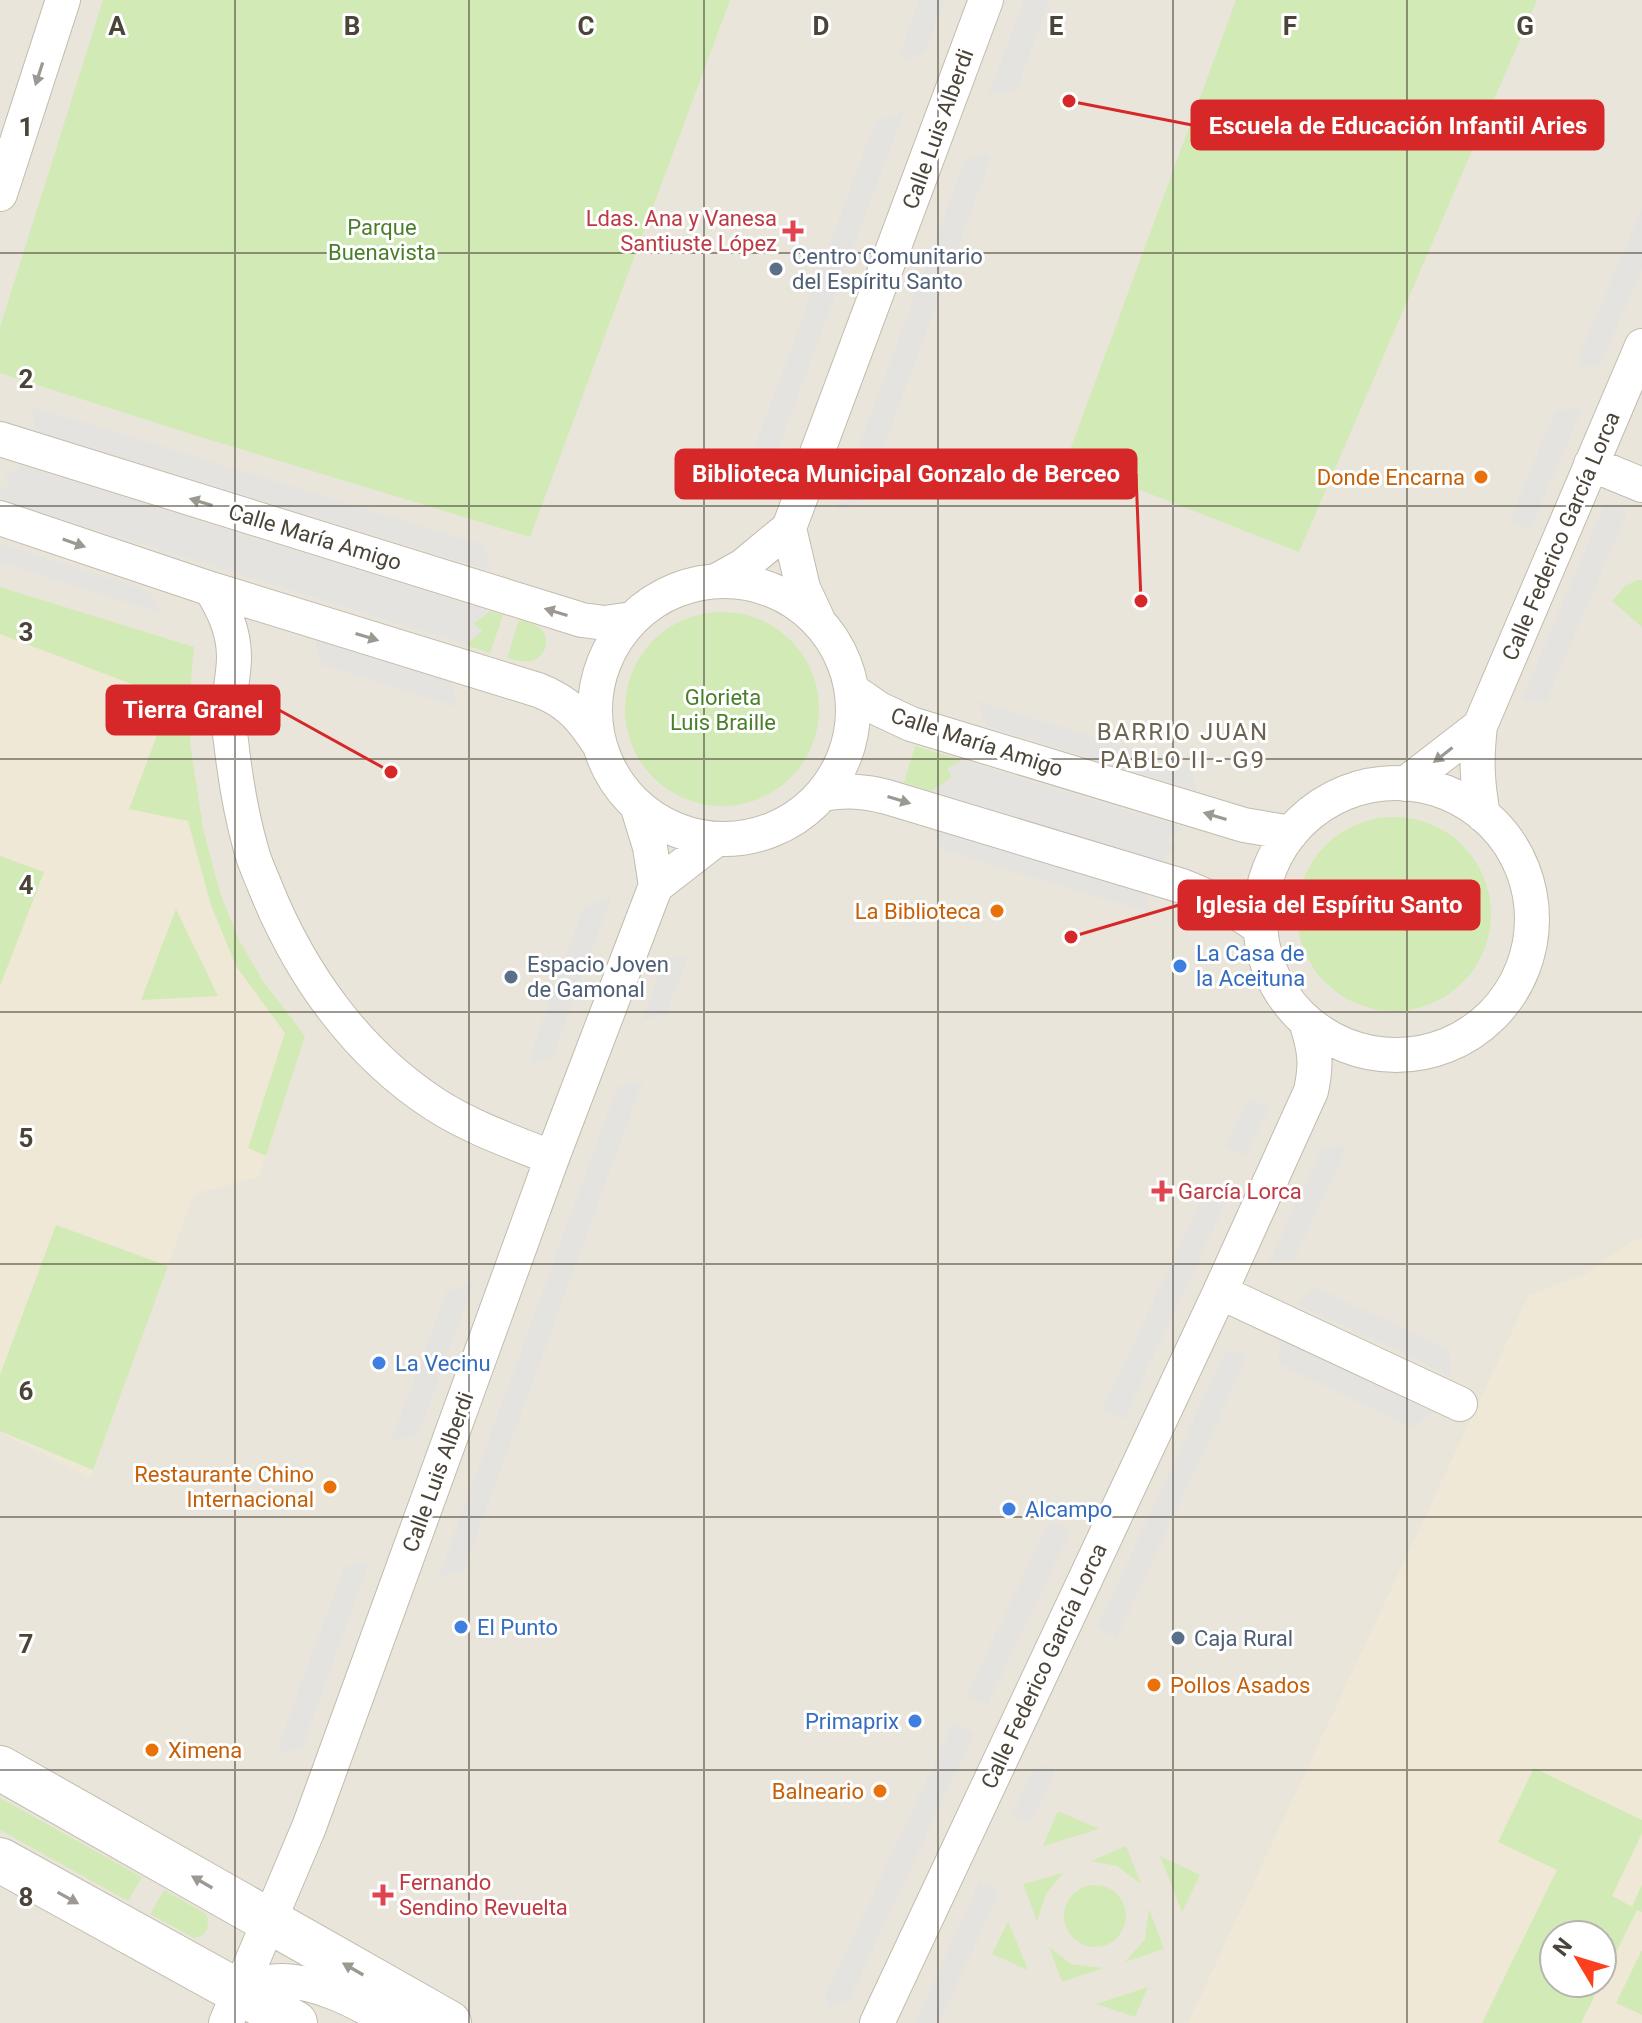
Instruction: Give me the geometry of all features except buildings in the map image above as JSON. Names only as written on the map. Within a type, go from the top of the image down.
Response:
[{"type":"street","points":[[0,194],[63,0]]},
{"type":"street","name":"Calle Luis Alberdi","points":[[718,580],[743,566],[789,528],[986,0]]},
{"type":"street","name":"Calle Federico García Lorca","points":[[1483,815],[1477,783],[1480,726],[1642,346]]},
{"type":"street","name":"Calle María Amigo","points":[[0,439],[582,620],[605,623],[632,619]]},
{"type":"street","points":[[1591,464],[1642,485]]},
{"type":"street","points":[[0,518],[211,589],[556,697],[584,721],[599,744]]},
{"type":"street","points":[[789,528],[803,588],[821,627]]},
{"type":"street","points":[[718,580],[751,582],[775,590],[797,604],[821,627],[837,649],[848,670],[853,691],[848,740],[839,765],[822,794],[778,825],[754,834],[714,841],[679,834],[638,808],[616,783],[607,766],[595,719],[597,689],[605,662],[616,639],[632,619],[651,604],[670,595],[718,580]]},
{"type":"street","points":[[211,589],[224,609],[231,630],[234,657],[228,719],[251,851],[278,917],[306,970],[337,1015],[366,1046],[435,1104],[479,1128],[552,1158]]},
{"type":"street","points":[[234,657],[268,625],[293,614]]},
{"type":"street","name":"Calle María Amigo","points":[[853,691],[879,709],[911,724],[1244,825],[1291,833]]},
{"type":"street","name":"Calle Federico García Lorca","points":[[1405,784],[1480,726]]},
{"type":"street","points":[[1405,784],[1441,791],[1466,803],[1493,823],[1514,851],[1532,895],[1533,936],[1519,977],[1489,1019],[1468,1035],[1442,1048],[1409,1055],[1380,1055],[1334,1041],[1307,1024],[1278,988],[1264,954],[1260,928],[1262,891],[1274,858],[1291,833],[1326,802],[1362,787],[1405,784]]},
{"type":"street","points":[[822,794],[866,791],[1182,886],[1212,898],[1260,928]]},
{"type":"street","name":"Calle Luis Alberdi","points":[[232,2008],[309,1827],[552,1158],[656,886],[650,847],[638,808]]},
{"type":"street","points":[[656,886],[714,841]]},
{"type":"street","name":"Calle Federico García Lorca","points":[[877,2023],[1311,1091],[1316,1066],[1314,1045],[1307,1024]]},
{"type":"street","points":[[1311,1091],[1348,1065],[1380,1055]]},
{"type":"street","points":[[1220,1292],[1460,1404]]},
{"type":"street","points":[[0,1768],[449,2023]]},
{"type":"street","points":[[0,1860],[232,2008],[295,2023]]},
{"type":"street","points":[[232,2008],[260,1984],[282,1981],[327,1990],[394,2023]]},
{"type":"shaded area","points":[[0,0],[1642,0],[1642,2023],[0,2023]]},
{"type":"shaded area","points":[[919,0],[945,0],[925,53],[904,61],[900,52]]},
{"type":"shaded area","points":[[1024,0],[1050,0],[1017,89],[988,96]]},
{"type":"shaded area","points":[[904,112],[770,471],[750,479],[746,470],[875,121]]},
{"type":"shaded area","points":[[985,153],[990,161],[864,500],[835,510],[965,160]]},
{"type":"shaded area","points":[[1642,208],[1642,269],[1600,366],[1583,367],[1578,357]]},
{"type":"shaded area","points":[[31,406],[484,545],[491,571],[35,431]]},
{"type":"shaded area","points":[[1583,407],[1530,530],[1509,521],[1556,410]]},
{"type":"shaded area","points":[[21,465],[490,611],[473,623],[482,631],[466,645],[0,500],[0,491],[10,484],[5,476]]},
{"type":"shaded area","points":[[1604,506],[1625,506],[1627,514],[1546,702],[1521,701]]},
{"type":"shaded area","points":[[0,543],[149,591],[160,613],[0,562]]},
{"type":"shaded area","points":[[0,587],[194,647],[189,703],[190,742],[203,828],[220,893],[239,940],[263,981],[305,1036],[259,1177],[194,1194],[90,1478],[0,1432]]},
{"type":"shaded area","points":[[315,640],[451,682],[458,707],[320,664]]},
{"type":"shaded area","points":[[977,701],[1190,766],[1197,791],[986,726]]},
{"type":"shaded area","points":[[962,760],[1184,828],[1168,840],[1176,848],[1161,861],[932,791],[952,777],[947,769]]},
{"type":"shaded area","points":[[932,824],[1145,888],[1151,913],[940,849]]},
{"type":"shaded area","points":[[612,895],[553,1057],[534,1064],[530,1056],[583,908]]},
{"type":"shaded area","points":[[689,954],[666,1014],[642,1021],[664,960]]},
{"type":"shaded area","points":[[643,1081],[464,1570],[438,1578],[617,1087]]},
{"type":"shaded area","points":[[1249,1098],[1269,1108],[1246,1156],[1225,1147]]},
{"type":"shaded area","points":[[1341,1145],[1345,1151],[1294,1260],[1269,1262],[1322,1148]]},
{"type":"shaded area","points":[[1206,1190],[1227,1200],[1124,1419],[1102,1410]]},
{"type":"shaded area","points":[[1642,1239],[1642,2023],[1188,2023],[1529,1295],[1584,1275],[1631,1242]]},
{"type":"shaded area","points":[[474,1283],[418,1435],[391,1441],[447,1291]]},
{"type":"shaded area","points":[[1314,1286],[1449,1350],[1451,1376],[1297,1304]]},
{"type":"shaded area","points":[[1280,1340],[1434,1412],[1412,1428],[1278,1364]]},
{"type":"shaded area","points":[[1243,1351],[1247,1358],[1117,1638],[1097,1628],[1225,1352]]},
{"type":"shaded area","points":[[1049,1521],[1071,1530],[987,1706],[966,1696]]},
{"type":"shaded area","points":[[370,1561],[303,1746],[283,1754],[278,1746],[344,1567]]},
{"type":"shaded area","points":[[953,1723],[974,1734],[849,2000],[829,2008],[824,1999]]},
{"type":"shaded area","points":[[1051,1766],[1055,1772],[1031,1823],[1012,1815],[1034,1768]]},
{"type":"shaded area","points":[[979,1882],[1000,1891],[939,2023],[915,2023]]},
{"type":"green space","name":"Parque Buenavista","points":[[103,0],[730,0],[530,537],[0,373],[0,327]]},
{"type":"green space","points":[[1236,0],[1537,0],[1299,552],[1066,461]]},
{"type":"green space","points":[[1642,580],[1642,627],[1612,601],[1625,586]]},
{"type":"green space","points":[[0,587],[194,647],[189,703],[190,742],[203,828],[220,893],[239,940],[263,981],[305,1036],[266,1156],[248,1148],[285,1033],[236,966],[211,905],[188,821],[129,809],[171,699],[0,634]]},
{"type":"green space","points":[[490,611],[503,615],[490,653],[466,645],[482,631],[473,624]]},
{"type":"green space","name":"Glorieta Luis Braille","points":[[722,612],[759,620],[790,641],[811,672],[819,709],[811,746],[790,777],[759,798],[722,806],[685,798],[654,777],[633,746],[625,709],[633,672],[654,641],[685,620]]},
{"type":"green space","points":[[519,620],[537,626],[545,634],[543,652],[532,661],[507,658]]},
{"type":"green space","points":[[915,746],[962,760],[948,769],[952,777],[932,791],[904,783]]},
{"type":"green space","points":[[1394,817],[1431,825],[1462,846],[1483,877],[1491,914],[1483,951],[1462,982],[1431,1003],[1394,1011],[1357,1003],[1326,982],[1305,951],[1297,914],[1305,877],[1326,846],[1357,825]]},
{"type":"green space","points":[[0,856],[44,872],[0,986]]},
{"type":"green space","points":[[176,909],[218,996],[141,1000]]},
{"type":"green space","points":[[56,1225],[168,1266],[93,1470],[0,1431],[0,1375]]},
{"type":"green space","points":[[1534,1768],[1642,1820],[1642,1833],[1612,1896],[1632,1907],[1642,1884],[1642,1912],[1637,1910],[1618,1949],[1618,1919],[1538,1919],[1538,1999],[1593,1999],[1581,2023],[1482,2023],[1557,1870],[1498,1842]]},
{"type":"green space","points":[[0,1798],[142,1877],[128,1901],[0,1830]]},
{"type":"green space","points":[[1058,1811],[1099,1829],[1043,1846]]},
{"type":"green space","points":[[1126,1846],[1141,1884],[1117,1866],[1091,1861]]},
{"type":"green space","points":[[1160,1856],[1200,1875],[1182,1912]]},
{"type":"green space","points":[[1063,1873],[1046,1894],[1037,1921],[1023,1884]]},
{"type":"green space","points":[[1089,1885],[1101,1885],[1117,1894],[1124,1904],[1124,1928],[1117,1938],[1101,1947],[1089,1947],[1069,1933],[1064,1922],[1064,1910],[1078,1890]]},
{"type":"green space","points":[[164,1890],[206,1914],[208,1923],[204,1933],[194,1938],[150,1914]]},
{"type":"green space","points":[[1149,1909],[1164,1949],[1125,1962],[1145,1939]]},
{"type":"green space","points":[[1008,1921],[1028,1970],[992,1954]]},
{"type":"green space","points":[[1049,1947],[1071,1964],[1103,1968],[1062,1982]]},
{"type":"green space","points":[[1642,1950],[1642,2015],[1616,2003]]},
{"type":"green space","points":[[1148,1987],[1135,2017],[1096,2004]]},
{"type":"place","name":"Escuela de Educación Infantil Aries","points":[[1069,101]]},
{"type":"place","name":"Ldas. Ana y Vanesa Santiuste López","points":[[793,231]]},
{"type":"place","name":"Centro Comunitario del Espíritu Santo","points":[[776,269]]},
{"type":"place","name":"Donde Encarna","points":[[1481,477]]},
{"type":"place","name":"Biblioteca Municipal Gonzalo de Berceo","points":[[1141,601]]},
{"type":"place","name":"Tierra Granel","points":[[391,772]]},
{"type":"place","name":"La Biblioteca","points":[[997,911]]},
{"type":"place","name":"Iglesia del Espíritu Santo","points":[[1071,937]]},
{"type":"place","name":"La Casa de la Aceituna","points":[[1180,966]]},
{"type":"place","name":"Espacio Joven de Gamonal","points":[[511,977]]},
{"type":"place","name":"García Lorca","points":[[1162,1191]]},
{"type":"place","name":"La Vecinu","points":[[379,1363]]},
{"type":"place","name":"Restaurante Chino Internacional","points":[[330,1487]]},
{"type":"place","name":"Alcampo","points":[[1009,1509]]},
{"type":"place","name":"El Punto","points":[[461,1627]]},
{"type":"place","name":"Caja Rural","points":[[1178,1638]]},
{"type":"place","name":"Pollos Asados","points":[[1154,1685]]},
{"type":"place","name":"Primaprix","points":[[915,1721]]},
{"type":"place","name":"Ximena","points":[[152,1750]]},
{"type":"place","name":"Balneario","points":[[880,1791]]},
{"type":"place","name":"Fernando Sendino Revuelta","points":[[383,1895]]},
{"type":"district","name":"BARRIO JUAN PABLO II - G9","points":[[1183,746]]}]
